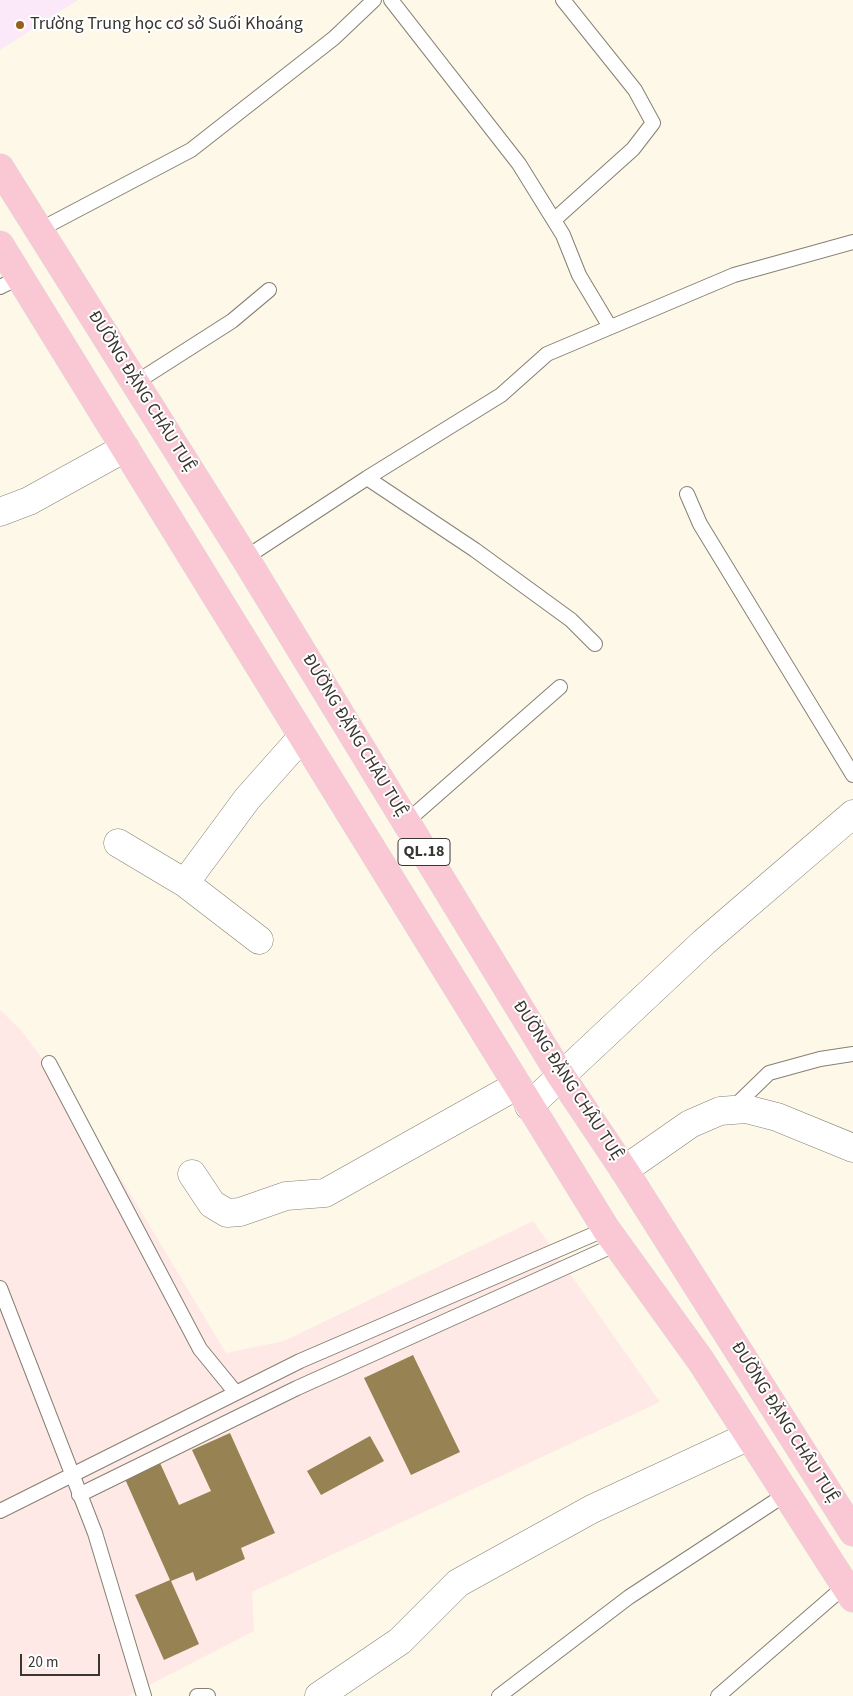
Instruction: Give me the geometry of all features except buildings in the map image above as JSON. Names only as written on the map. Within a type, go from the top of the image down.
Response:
[{"type":"main road","name":"ĐƯỜNG ĐẶNG CHÂU TUỆ","points":[[0,168],[245,558],[561,1076],[624,1170],[853,1532]]},
{"type":"main road","name":"ĐƯỜNG ĐẶNG CHÂU TUỆ","points":[[0,245],[10,282],[125,448],[523,1096],[612,1236],[701,1361],[849,1592]]},
{"type":"street","points":[[0,512],[29,502],[125,448]]},
{"type":"street","points":[[185,882],[247,799],[302,737]]},
{"type":"street","points":[[192,1174],[212,1204],[226,1213],[240,1212],[286,1196],[325,1193],[561,1076],[704,942],[853,814]]},
{"type":"street","points":[[118,842],[185,882],[259,940]]},
{"type":"street","points":[[624,1170],[690,1124],[720,1111],[746,1109],[777,1116],[853,1148]]},
{"type":"street","points":[[318,1696],[400,1641],[458,1584],[592,1509],[749,1436]]},
{"type":"lane","points":[[39,230],[190,150],[334,38],[374,0]]},
{"type":"lane","points":[[391,0],[519,164],[564,235],[579,275],[610,327]]},
{"type":"lane","points":[[554,220],[633,149],[653,123],[634,90],[563,0]]},
{"type":"lane","points":[[245,558],[367,478],[501,394],[547,354],[734,275],[853,242]]},
{"type":"lane","points":[[135,383],[232,321],[268,290]]},
{"type":"lane","points":[[367,478],[475,550],[571,620],[595,644]]},
{"type":"lane","points":[[687,494],[700,524],[853,775]]},
{"type":"lane","points":[[406,822],[560,687]]},
{"type":"lane","points":[[731,1110],[768,1073],[820,1059],[853,1054]]},
{"type":"lane","points":[[49,1063],[200,1349],[236,1393]]},
{"type":"lane","points":[[0,1511],[72,1477],[300,1361],[612,1236]]},
{"type":"lane","points":[[80,1495],[296,1388],[612,1236]]},
{"type":"lane","points":[[0,1288],[95,1533],[144,1696]]},
{"type":"lane","points":[[499,1696],[629,1597],[786,1494]]},
{"type":"lane","points":[[718,1696],[849,1592]]},
{"type":"lane","points":[[197,1696],[208,1696]]},
{"type":"shaded area","name":"Trường Trung học cơ sở Suối Khoáng","points":[[0,0],[78,0],[0,50]]},
{"type":"shaded area","points":[[0,1010],[20,1029],[77,1105],[226,1353],[284,1341],[533,1221],[660,1402],[252,1592],[254,1631],[128,1696],[0,1696]]},
{"type":"place","name":"Trường Trung học cơ sở Suối Khoáng","points":[[20,25]]}]
